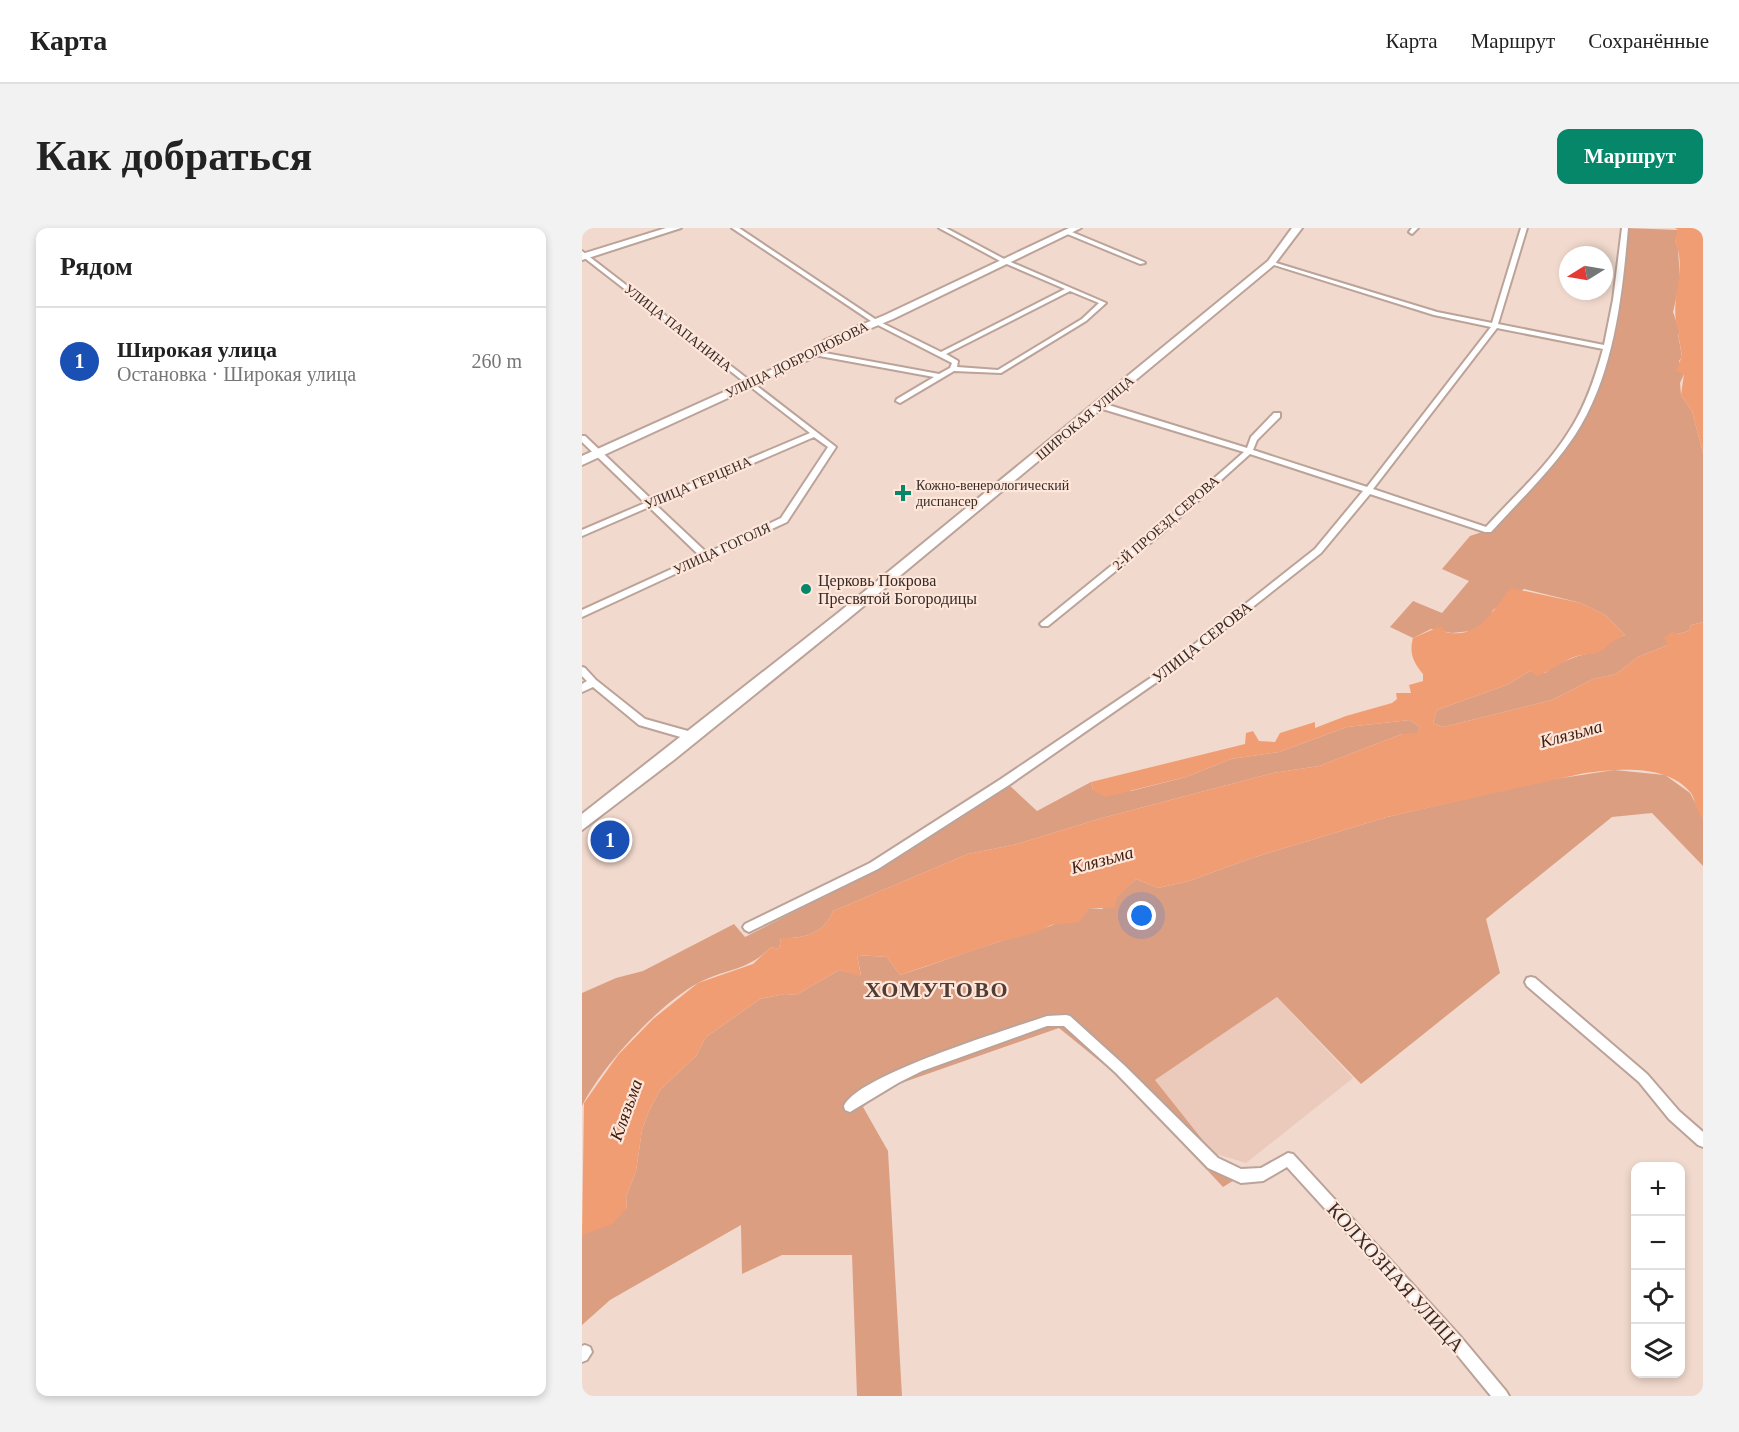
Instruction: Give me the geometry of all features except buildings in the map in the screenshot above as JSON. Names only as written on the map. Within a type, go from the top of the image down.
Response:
[{"type":"street","points":[[584,255],[676,228]]},
{"type":"street","points":[[735,228],[876,322],[943,353],[955,365],[999,372],[1084,320],[1103,303],[1004,261],[942,228]]},
{"type":"street","name":"ШИРОКАЯ УЛИЦА","points":[[582,823],[841,620],[1271,263],[1297,228]]},
{"type":"street","name":"УЛИЦА СЕРОВА","points":[[749,927],[874,866],[1005,782],[1161,675],[1318,551],[1367,492],[1494,327],[1524,228]]},
{"type":"street","points":[[1100,405],[1249,451],[1367,492],[1488,530],[1548,464],[1581,419],[1600,372],[1622,268],[1624,228]]},
{"type":"street","points":[[1072,230],[1142,263]]},
{"type":"street","name":"УЛИЦА ДОБРОЛЮБОВА","points":[[582,460],[750,384],[814,353],[829,342],[1072,230]]},
{"type":"street","name":"УЛИЦА ПАПАНИНА","points":[[584,255],[832,447]]},
{"type":"street","points":[[1271,263],[1436,314],[1605,347]]},
{"type":"street","points":[[943,353],[1070,289]]},
{"type":"street","points":[[814,353],[938,376]]},
{"type":"street","points":[[900,401],[955,365]]},
{"type":"street","name":"2-Й ПРОЕЗД СЕРОВА","points":[[1045,624],[1157,533],[1249,451],[1254,439],[1277,415]]},
{"type":"street","name":"УЛИЦА ГЕРЦЕНА","points":[[582,533],[815,434]]},
{"type":"street","points":[[582,438],[705,557]]},
{"type":"street","name":"УЛИЦА ГОГОЛЯ","points":[[582,614],[784,520],[832,447]]},
{"type":"street","points":[[582,670],[592,682],[642,722],[691,736]]},
{"type":"street","points":[[582,689],[592,682]]},
{"type":"street","points":[[1531,982],[1643,1078],[1674,1115],[1703,1141]]},
{"type":"street","name":"КОЛХОЗНАЯ УЛИЦА","points":[[850,1106],[871,1088],[904,1072],[1047,1021],[1066,1020],[1120,1069],[1213,1163],[1240,1176],[1263,1174],[1288,1159],[1455,1341],[1501,1396]]},
{"type":"shaded area","points":[[1625,228],[1679,230],[1675,241],[1678,248],[1680,282],[1673,312],[1680,332],[1678,334],[1682,357],[1679,361],[1684,374],[1680,383],[1681,395],[1692,411],[1703,453],[1703,622],[1691,625],[1689,631],[1677,634],[1668,645],[1638,657],[1616,674],[1593,679],[1552,700],[1443,727],[1433,723],[1437,710],[1509,684],[1530,671],[1545,673],[1555,665],[1600,651],[1609,641],[1625,635],[1605,615],[1581,603],[1524,589],[1493,610],[1489,620],[1471,631],[1452,633],[1431,629],[1413,638],[1390,627],[1413,601],[1442,613],[1469,581],[1442,569],[1470,536],[1488,530],[1548,464],[1581,419],[1600,372],[1622,268]]},
{"type":"shaded area","points":[[1410,720],[1420,727],[1418,734],[1402,734],[1319,766],[1273,773],[1102,818],[1017,844],[968,854],[833,911],[824,925],[812,934],[781,938],[779,949],[771,947],[753,961],[698,983],[666,1006],[617,1055],[582,1106],[582,993],[616,978],[643,971],[734,924],[745,937],[879,868],[1009,785],[1037,811],[1091,782],[1093,790],[1131,791],[1186,777],[1231,759],[1279,752],[1347,727]]},
{"type":"shaded area","points":[[1614,770],[1665,775],[1690,793],[1703,818],[1703,866],[1652,813],[1612,817],[1486,919],[1500,973],[1361,1084],[1277,997],[1155,1080],[1213,1153],[1241,1176],[1223,1187],[1124,1081],[1059,1028],[887,1088],[863,1107],[888,1151],[902,1396],[857,1396],[852,1255],[782,1255],[742,1274],[741,1225],[610,1300],[582,1325],[582,1235],[627,1208],[626,1197],[636,1171],[642,1130],[660,1090],[696,1056],[706,1037],[760,999],[785,994],[796,995],[839,970],[861,975],[857,955],[887,957],[900,975],[1055,924],[1089,908],[1102,909],[1136,879],[1158,888],[1189,881],[1252,858],[1387,817],[1549,780]]},
{"type":"shaded area","points":[[1277,997],[1353,1078],[1246,1163],[1213,1153],[1155,1080]]},
{"type":"water","points":[[1675,228],[1703,228],[1703,453],[1692,411],[1681,395],[1684,374],[1676,371],[1682,356],[1675,312],[1680,264],[1675,241],[1678,230]]},
{"type":"water","name":"Клязьма","points":[[1511,588],[1581,603],[1605,615],[1625,635],[1614,640],[1601,651],[1572,658],[1537,676],[1530,671],[1509,684],[1437,710],[1433,723],[1443,727],[1552,700],[1593,679],[1616,674],[1638,657],[1668,645],[1664,638],[1673,631],[1677,634],[1689,631],[1691,625],[1703,622],[1703,818],[1698,812],[1691,793],[1681,783],[1669,777],[1641,770],[1585,773],[1387,817],[1252,858],[1189,881],[1158,888],[1136,879],[1117,897],[1115,908],[1089,908],[1079,922],[1051,925],[1035,933],[998,942],[900,975],[887,957],[857,955],[861,976],[839,970],[796,995],[785,994],[760,999],[706,1037],[696,1056],[660,1090],[648,1113],[642,1130],[636,1171],[626,1197],[627,1208],[612,1224],[582,1235],[584,1103],[618,1055],[653,1019],[698,983],[753,964],[771,947],[779,949],[781,938],[812,934],[824,925],[833,911],[968,854],[1017,844],[1102,818],[1273,773],[1319,766],[1402,734],[1418,733],[1420,727],[1410,720],[1347,727],[1279,752],[1231,759],[1186,777],[1105,797],[1093,790],[1091,782],[1245,744],[1246,733],[1253,731],[1259,741],[1275,742],[1280,733],[1315,722],[1315,728],[1346,716],[1392,703],[1397,699],[1396,693],[1411,693],[1409,685],[1423,681],[1423,674],[1413,657],[1411,648],[1413,638],[1441,626],[1445,632],[1467,632],[1491,614]]},
{"type":"place","name":"Кожно-венерологический диспансер","points":[[903,493]]},
{"type":"place","name":"Церковь Покрова Пресвятой Богородицы","points":[[806,589]]},
{"type":"place","name":"Широкая улица","points":[[610,840]]},
{"type":"district","name":"ХОМУТОВО","points":[[937,989]]}]
